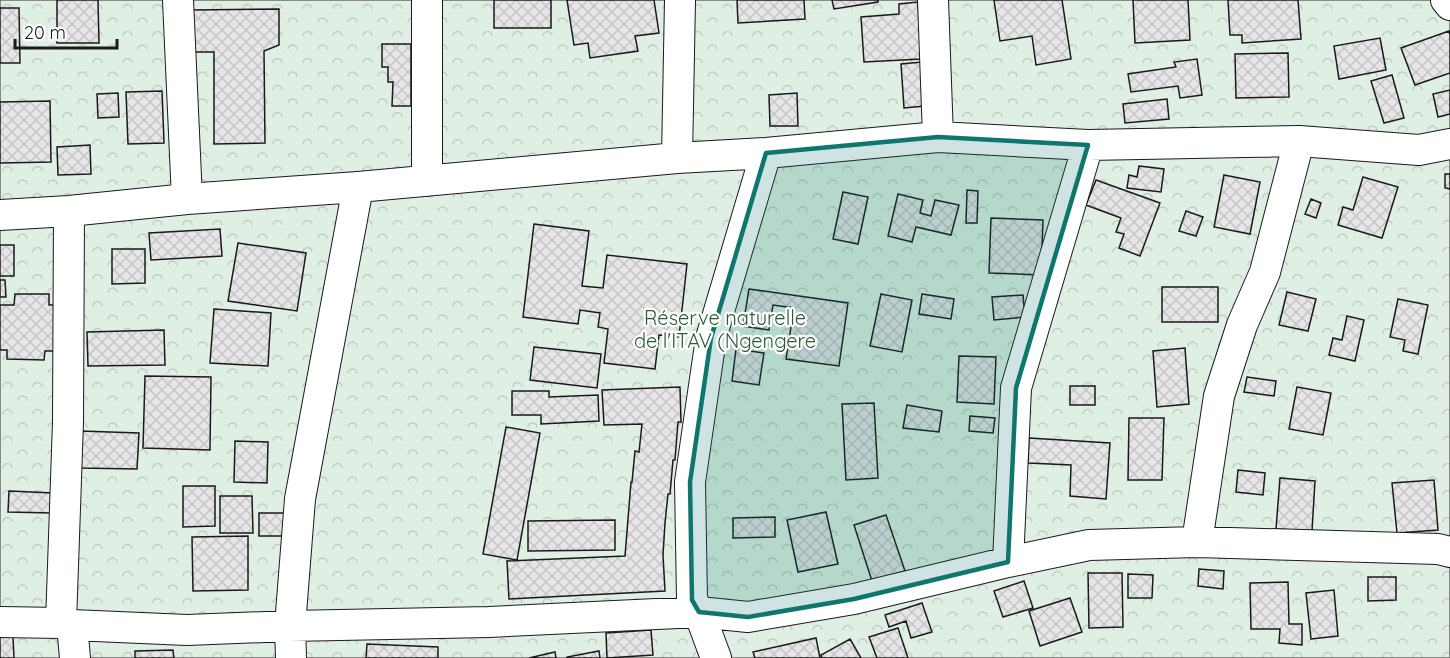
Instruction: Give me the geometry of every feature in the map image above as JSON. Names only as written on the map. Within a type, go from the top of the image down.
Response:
[{"type":"street","points":[[178,0],[187,199]]},
{"type":"street","points":[[426,181],[427,0]]},
{"type":"street","points":[[677,158],[680,0]]},
{"type":"street","points":[[933,0],[938,137]]},
{"type":"street","points":[[1446,0],[1450,5]]},
{"type":"street","points":[[0,215],[938,137],[1088,145],[1299,141],[1419,150],[1450,144]]},
{"type":"street","points":[[1197,542],[1219,396],[1242,325],[1265,272],[1299,141]]},
{"type":"street","points":[[1008,561],[1016,388],[1088,145]]},
{"type":"street","points":[[716,658],[699,612],[692,600],[690,482],[711,338],[766,153]]},
{"type":"street","points":[[291,658],[291,626],[300,499],[358,187]]},
{"type":"street","points":[[69,211],[67,624],[75,658]]},
{"type":"street","points":[[0,622],[188,630],[489,622],[699,612],[747,617],[854,599],[1008,561],[1089,544],[1197,542],[1438,549],[1450,552]]},
{"type":"highlighted area","points":[[938,137],[1088,145],[1016,388],[1008,562],[854,599],[748,617],[699,612],[692,600],[690,482],[711,338],[766,153]]},
{"type":"green space","name":"Réserve naturelle de l'ITAV (Ngengere","points":[[0,0],[1450,0],[1450,658],[0,658]]},
{"type":"building","points":[[57,0],[98,0],[99,43],[57,43]]},
{"type":"building","points":[[494,0],[551,0],[551,28],[494,28]]},
{"type":"building","points":[[567,0],[654,0],[659,33],[635,36],[638,51],[590,58],[588,43],[574,45]]},
{"type":"building","points":[[737,0],[804,0],[805,19],[738,23]]},
{"type":"building","points":[[832,0],[878,0],[878,2],[834,9]]},
{"type":"building","points":[[994,0],[1062,0],[1071,59],[1036,65],[1032,36],[1000,41]]},
{"type":"building","points":[[1133,0],[1188,0],[1190,40],[1135,43]]},
{"type":"building","points":[[1228,0],[1298,0],[1301,39],[1242,43],[1242,35],[1230,35]]},
{"type":"building","points":[[918,2],[921,59],[864,62],[861,17],[899,14],[899,4]]},
{"type":"building","points":[[0,8],[19,8],[20,63],[0,63]]},
{"type":"building","points":[[279,9],[279,45],[264,51],[265,143],[214,144],[214,52],[191,52],[191,10]]},
{"type":"building","points":[[1449,31],[1450,73],[1415,85],[1401,48]]},
{"type":"building","points":[[1380,38],[1386,70],[1339,79],[1334,46]]},
{"type":"building","points":[[382,44],[411,44],[411,106],[392,106],[393,82],[388,82],[388,67],[382,67]]},
{"type":"building","points":[[1288,53],[1289,97],[1236,98],[1235,54]]},
{"type":"building","points":[[1197,59],[1202,95],[1180,98],[1178,86],[1131,92],[1128,74],[1176,67],[1174,62]]},
{"type":"building","points":[[922,62],[925,106],[904,108],[901,64]]},
{"type":"building","points":[[1392,75],[1404,118],[1384,123],[1371,81]]},
{"type":"building","points":[[1450,90],[1450,114],[1438,117],[1433,94]]},
{"type":"building","points":[[162,91],[164,143],[128,144],[126,92]]},
{"type":"building","points":[[118,93],[119,117],[98,118],[97,94]]},
{"type":"building","points":[[797,93],[798,126],[770,126],[769,95]]},
{"type":"building","points":[[1167,99],[1169,119],[1125,123],[1123,104]]},
{"type":"building","points":[[50,101],[51,162],[0,163],[0,102]]},
{"type":"building","points":[[90,145],[91,174],[58,175],[57,147]]},
{"type":"building","points":[[1139,166],[1164,169],[1161,192],[1127,188],[1129,175],[1137,177]]},
{"type":"building","points":[[1445,174],[1450,174],[1450,189],[1445,188]]},
{"type":"building","points":[[1224,175],[1260,182],[1250,234],[1214,227]]},
{"type":"building","points":[[1363,177],[1398,187],[1382,238],[1338,225],[1343,207],[1353,210]]},
{"type":"building","points":[[1096,180],[1160,203],[1140,256],[1119,248],[1124,234],[1116,232],[1121,218],[1086,205]]},
{"type":"building","points":[[967,190],[978,191],[977,223],[966,223]]},
{"type":"building","points":[[843,192],[868,197],[858,244],[833,239]]},
{"type":"building","points":[[898,194],[923,200],[920,213],[931,216],[935,200],[959,205],[951,235],[916,227],[912,242],[888,236]]},
{"type":"building","points":[[1311,199],[1321,203],[1316,218],[1305,214]]},
{"type":"building","points":[[1186,211],[1203,217],[1196,236],[1179,231]]},
{"type":"building","points":[[991,218],[1043,220],[1041,275],[989,273]]},
{"type":"building","points":[[534,224],[589,231],[582,286],[603,288],[607,255],[687,264],[679,337],[659,335],[655,369],[604,363],[608,329],[598,327],[600,313],[580,310],[578,324],[523,317]]},
{"type":"building","points":[[220,229],[222,256],[151,260],[149,233]]},
{"type":"building","points":[[238,243],[306,253],[297,311],[228,301]]},
{"type":"building","points":[[0,245],[14,245],[14,276],[0,276]]},
{"type":"building","points":[[112,249],[145,249],[145,283],[112,284]]},
{"type":"building","points":[[0,280],[5,280],[6,297],[0,297]]},
{"type":"building","points":[[1162,287],[1218,287],[1218,322],[1162,322]]},
{"type":"building","points":[[749,289],[848,303],[839,366],[786,359],[794,308],[773,305],[769,330],[743,326]]},
{"type":"building","points":[[1287,292],[1316,299],[1308,331],[1279,325]]},
{"type":"building","points":[[15,294],[49,294],[49,305],[60,305],[60,351],[45,351],[44,360],[7,359],[7,350],[0,350],[0,305],[14,305]]},
{"type":"building","points":[[881,294],[912,300],[902,352],[870,346]]},
{"type":"building","points":[[922,294],[954,299],[951,319],[919,314]]},
{"type":"building","points":[[1023,295],[1025,317],[994,320],[992,297]]},
{"type":"building","points":[[1398,299],[1428,305],[1418,354],[1403,351],[1405,340],[1390,337]]},
{"type":"building","points":[[214,309],[271,313],[268,366],[210,363]]},
{"type":"building","points":[[1347,316],[1364,320],[1355,361],[1329,355],[1333,338],[1342,340]]},
{"type":"building","points":[[164,330],[165,365],[88,366],[87,332]]},
{"type":"building","points":[[534,347],[601,354],[597,388],[530,380]]},
{"type":"building","points":[[1185,348],[1189,404],[1157,407],[1153,351]]},
{"type":"building","points":[[736,349],[764,353],[759,385],[732,381]]},
{"type":"building","points":[[959,356],[996,357],[994,404],[957,402]]},
{"type":"building","points":[[145,376],[211,377],[210,450],[143,448]]},
{"type":"building","points":[[1247,377],[1276,381],[1274,396],[1244,392]]},
{"type":"building","points":[[1070,386],[1095,386],[1095,405],[1070,405]]},
{"type":"building","points":[[680,387],[681,422],[678,422],[675,460],[673,460],[665,523],[663,555],[665,591],[509,599],[507,561],[625,556],[631,482],[635,451],[639,452],[642,424],[604,425],[602,390]]},
{"type":"building","points":[[1297,387],[1331,393],[1323,435],[1289,429]]},
{"type":"building","points":[[512,391],[549,391],[549,397],[598,395],[599,421],[541,424],[541,415],[512,415]]},
{"type":"building","points":[[874,403],[878,478],[846,480],[842,404]]},
{"type":"building","points":[[907,405],[942,411],[939,432],[903,428]]},
{"type":"building","points":[[970,416],[995,418],[993,433],[969,431]]},
{"type":"building","points":[[1129,418],[1164,418],[1162,480],[1128,480]]},
{"type":"building","points":[[506,427],[540,433],[517,560],[483,554]]},
{"type":"building","points":[[80,431],[139,433],[137,469],[79,468]]},
{"type":"building","points":[[1029,438],[1110,443],[1106,499],[1070,496],[1071,465],[1028,463]]},
{"type":"building","points":[[235,441],[268,442],[267,483],[234,482]]},
{"type":"building","points":[[1238,470],[1265,473],[1263,495],[1236,492]]},
{"type":"building","points":[[1280,478],[1315,481],[1312,531],[1276,529]]},
{"type":"building","points":[[1434,480],[1438,530],[1397,533],[1392,483]]},
{"type":"building","points":[[183,486],[215,486],[215,526],[183,527]]},
{"type":"building","points":[[9,491],[53,493],[52,513],[8,512]]},
{"type":"building","points":[[220,496],[252,496],[253,533],[220,533]]},
{"type":"building","points":[[826,512],[838,564],[798,572],[787,520]]},
{"type":"building","points":[[259,513],[287,513],[287,536],[259,536]]},
{"type":"building","points":[[886,515],[905,571],[872,581],[854,525]]},
{"type":"building","points":[[775,517],[775,537],[733,538],[733,518]]},
{"type":"building","points":[[615,520],[615,550],[528,551],[528,521]]},
{"type":"building","points":[[248,536],[248,590],[193,591],[192,537]]},
{"type":"building","points":[[1199,569],[1224,571],[1223,589],[1198,586]]},
{"type":"building","points":[[1088,573],[1122,573],[1123,627],[1089,628]]},
{"type":"building","points":[[1128,574],[1153,575],[1152,598],[1128,598]]},
{"type":"building","points":[[1368,577],[1396,577],[1396,600],[1368,601]]},
{"type":"building","points":[[1024,581],[1033,608],[1003,617],[994,591]]},
{"type":"building","points":[[1288,582],[1289,624],[1302,624],[1302,645],[1279,643],[1280,629],[1251,629],[1250,583]]},
{"type":"building","points":[[1334,590],[1338,636],[1311,639],[1306,593]]},
{"type":"building","points":[[1070,598],[1082,632],[1040,646],[1029,611]]},
{"type":"building","points":[[922,603],[932,632],[911,638],[906,621],[889,627],[885,615]]},
{"type":"building","points":[[898,628],[908,658],[877,658],[869,637]]},
{"type":"building","points":[[651,630],[653,655],[607,658],[606,633]]},
{"type":"building","points":[[0,637],[13,637],[14,658],[0,658]]},
{"type":"building","points":[[816,638],[820,658],[755,658],[753,652]]},
{"type":"building","points":[[850,639],[861,658],[822,658],[821,655]]},
{"type":"building","points":[[367,644],[438,647],[438,658],[366,658]]},
{"type":"building","points":[[173,650],[174,658],[135,658],[135,651]]},
{"type":"building","points":[[599,651],[600,658],[567,658],[567,657]]},
{"type":"building","points":[[555,652],[556,658],[529,658]]}]
